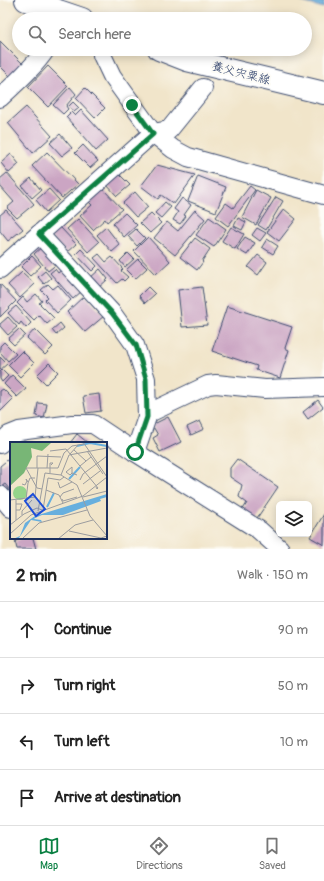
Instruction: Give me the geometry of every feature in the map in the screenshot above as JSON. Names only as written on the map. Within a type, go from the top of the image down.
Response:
[{"type":"main road","points":[[26,0],[57,12]]},
{"type":"main road","name":"養父宍粟線","points":[[177,56],[187,60],[324,93]]},
{"type":"street","points":[[0,98],[41,56]]},
{"type":"street","points":[[103,56],[112,76],[153,134],[173,149],[188,157],[324,195]]},
{"type":"street","points":[[0,269],[153,134],[169,130],[203,88]]},
{"type":"street","points":[[39,234],[112,313],[136,345],[146,379],[147,417],[135,452]]},
{"type":"street","points":[[147,414],[208,385],[216,384],[265,389],[324,387]]},
{"type":"street","points":[[0,444],[9,435],[20,431],[72,424],[93,424],[259,530],[279,549]]},
{"type":"street","points":[[0,495],[10,507]]},
{"type":"water","points":[[295,0],[324,0],[324,8]]},
{"type":"building","points":[[0,41],[12,53],[12,56],[15,56],[24,65],[11,77],[0,66]]},
{"type":"building","points":[[48,66],[68,86],[48,107],[28,87]]},
{"type":"building","points":[[70,87],[76,94],[66,106],[68,109],[63,114],[53,105]]},
{"type":"building","points":[[85,88],[105,108],[95,118],[76,98]]},
{"type":"building","points":[[73,102],[79,108],[74,112],[69,106]]},
{"type":"building","points":[[26,107],[52,136],[33,153],[8,123]]},
{"type":"building","points":[[81,110],[108,140],[96,151],[66,117],[71,112],[75,116]]},
{"type":"building","points":[[60,134],[72,148],[62,156],[50,143]]},
{"type":"building","points":[[83,145],[98,161],[90,168],[75,153]]},
{"type":"building","points":[[47,152],[78,184],[62,198],[32,166]]},
{"type":"building","points":[[11,154],[19,164],[9,173],[1,163]]},
{"type":"building","points":[[157,165],[195,175],[174,204],[161,195],[158,199],[141,186]]},
{"type":"building","points":[[7,173],[34,204],[17,218],[7,208],[14,202],[0,186],[0,179]]},
{"type":"building","points":[[118,173],[130,185],[117,196],[106,184]]},
{"type":"building","points":[[198,176],[226,187],[216,212],[188,201]]},
{"type":"building","points":[[31,178],[41,190],[32,198],[22,186]]},
{"type":"building","points":[[250,186],[255,190],[228,226],[216,217],[226,203],[233,208]]},
{"type":"building","points":[[49,189],[59,200],[46,212],[36,200]]},
{"type":"building","points":[[103,189],[122,209],[107,222],[105,219],[93,230],[80,216],[92,205],[89,202]]},
{"type":"building","points":[[256,190],[271,198],[256,225],[242,217]]},
{"type":"building","points":[[135,192],[148,207],[136,217],[123,203]]},
{"type":"building","points":[[276,197],[283,201],[266,230],[258,225]]},
{"type":"building","points":[[182,198],[191,205],[180,224],[173,220],[178,212],[174,209]]},
{"type":"building","points":[[165,202],[171,207],[161,218],[155,213]]},
{"type":"building","points":[[284,209],[296,219],[279,241],[267,232]]},
{"type":"building","points":[[6,210],[23,229],[8,241],[0,231],[0,215]]},
{"type":"building","points":[[195,210],[205,219],[175,255],[154,238],[167,222],[178,231]]},
{"type":"building","points":[[125,213],[137,225],[124,237],[113,224]]},
{"type":"building","points":[[151,213],[161,223],[150,233],[140,223]]},
{"type":"building","points":[[209,217],[226,229],[214,247],[196,235]]},
{"type":"building","points":[[238,218],[246,222],[242,230],[234,226]]},
{"type":"building","points":[[78,219],[99,242],[88,252],[67,229]]},
{"type":"building","points":[[60,227],[76,244],[66,253],[50,236]]},
{"type":"building","points":[[106,227],[120,245],[112,252],[97,235]]},
{"type":"building","points":[[231,227],[244,234],[235,249],[222,241]]},
{"type":"building","points":[[257,228],[266,233],[260,241],[252,235]]},
{"type":"building","points":[[136,229],[145,238],[137,246],[128,236]]},
{"type":"building","points":[[148,237],[170,261],[156,274],[134,251]]},
{"type":"building","points":[[245,237],[255,243],[247,255],[237,249]]},
{"type":"building","points":[[195,238],[210,249],[197,270],[180,257]]},
{"type":"building","points":[[267,239],[278,246],[273,254],[262,247]]},
{"type":"building","points":[[43,246],[58,263],[48,271],[34,254]]},
{"type":"building","points":[[81,249],[97,266],[92,271],[76,254]]},
{"type":"building","points":[[128,253],[134,259],[125,267],[120,261]]},
{"type":"building","points":[[99,254],[106,262],[112,257],[123,269],[121,271],[128,277],[124,281],[122,279],[117,283],[94,258]]},
{"type":"building","points":[[258,255],[267,262],[258,275],[248,267]]},
{"type":"building","points":[[32,256],[41,266],[30,276],[21,267]]},
{"type":"building","points":[[138,259],[147,268],[135,279],[126,270]]},
{"type":"building","points":[[64,268],[83,290],[73,299],[50,273],[55,269],[58,273]]},
{"type":"building","points":[[100,269],[108,279],[97,289],[89,279]]},
{"type":"building","points":[[45,271],[51,278],[44,284],[38,277]]},
{"type":"building","points":[[22,272],[35,284],[20,298],[8,285]]},
{"type":"building","points":[[0,284],[16,301],[0,317]]},
{"type":"building","points":[[48,284],[53,289],[58,285],[71,300],[57,313],[45,300],[48,297],[41,290]]},
{"type":"building","points":[[148,287],[155,294],[145,303],[139,296]]},
{"type":"building","points":[[202,287],[207,325],[182,327],[178,290]]},
{"type":"building","points":[[36,294],[42,301],[39,303],[54,318],[47,324],[39,315],[34,320],[17,303],[23,297],[27,302]]},
{"type":"building","points":[[85,295],[104,316],[85,332],[67,312]]},
{"type":"building","points":[[16,306],[31,323],[26,328],[21,322],[19,325],[8,313]]},
{"type":"building","points":[[227,306],[292,327],[285,348],[289,350],[280,378],[256,370],[257,366],[212,351]]},
{"type":"building","points":[[8,317],[17,327],[8,335],[0,324]]},
{"type":"building","points":[[60,323],[64,328],[56,335],[52,330]]},
{"type":"building","points":[[19,329],[25,335],[14,345],[8,339]]},
{"type":"building","points":[[35,329],[53,347],[45,355],[27,338]]},
{"type":"building","points":[[4,342],[16,354],[8,361],[0,352],[0,346]]},
{"type":"building","points":[[22,351],[34,363],[20,377],[8,365]]},
{"type":"building","points":[[0,357],[7,364],[0,370]]},
{"type":"building","points":[[49,363],[58,372],[46,384],[37,375]]},
{"type":"building","points":[[2,370],[8,376],[2,382],[0,379],[0,372]]},
{"type":"building","points":[[12,375],[26,389],[17,397],[4,384]]},
{"type":"building","points":[[3,389],[13,399],[1,411],[0,391]]},
{"type":"building","points":[[99,394],[101,411],[86,413],[83,396]]},
{"type":"building","points":[[318,400],[323,407],[308,419],[303,412]]},
{"type":"building","points":[[38,403],[47,404],[44,418],[36,416]]},
{"type":"building","points":[[168,417],[181,442],[160,452],[153,438],[158,435],[152,425]]},
{"type":"building","points":[[200,421],[204,429],[191,435],[187,427]]},
{"type":"building","points":[[77,434],[87,442],[71,442]]},
{"type":"building","points":[[10,458],[10,490],[5,484],[2,486],[0,484],[0,466]]},
{"type":"building","points":[[237,459],[278,487],[255,521],[242,511],[247,503],[239,497],[242,485],[230,477],[230,468]]},
{"type":"building","points":[[324,514],[324,545],[310,537],[312,537],[312,534]]},
{"type":"building","points":[[20,539],[33,539],[36,549],[17,549],[15,541]]},
{"type":"route","points":[[132,105],[153,134],[39,234],[112,313],[136,345],[146,379],[147,417],[135,452]]}]
